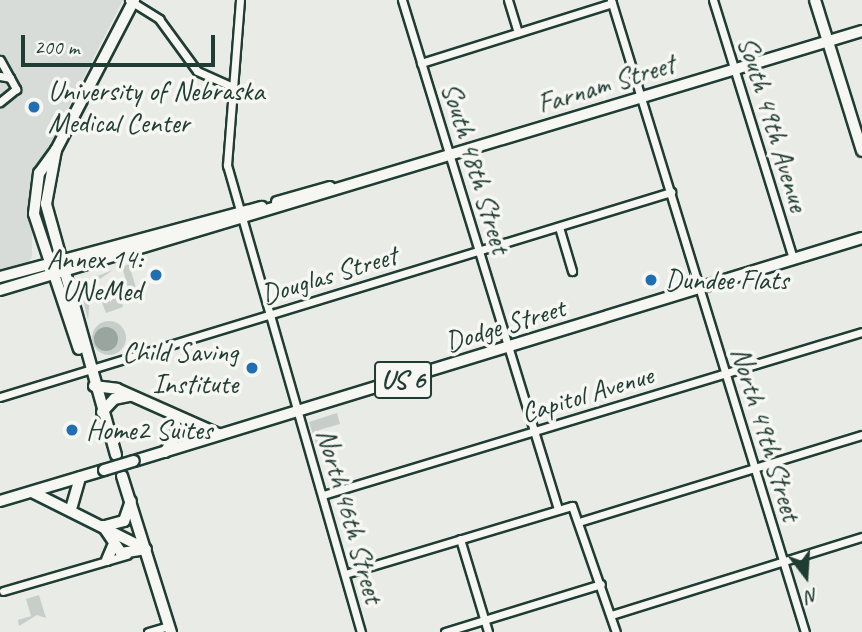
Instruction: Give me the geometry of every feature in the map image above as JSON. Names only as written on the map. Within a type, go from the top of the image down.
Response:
[{"type":"highway","name":"Dodge Street","points":[[0,501],[509,348],[862,238]]},
{"type":"highway","points":[[94,386],[133,396],[221,435]]},
{"type":"highway","points":[[102,412],[114,398],[133,396]]},
{"type":"highway","points":[[164,452],[178,431],[170,413]]},
{"type":"highway","points":[[71,509],[80,477]]},
{"type":"highway","points":[[32,492],[71,509],[146,549]]},
{"type":"highway","points":[[103,526],[122,523],[131,501]]},
{"type":"highway","points":[[103,526],[113,546],[128,555],[146,549]]},
{"type":"highway","points":[[107,560],[113,546]]},
{"type":"main road","points":[[89,370],[47,261],[34,197],[39,173],[56,150],[132,0]]},
{"type":"main road","points":[[816,0],[862,151]]},
{"type":"main road","name":"Farnam Street","points":[[0,290],[241,215],[365,182],[734,67],[862,31]]},
{"type":"main road","points":[[56,150],[47,214],[89,370],[116,455]]},
{"type":"main road","name":"Farnam Street","points":[[0,277],[58,257],[241,215]]},
{"type":"main road","points":[[122,476],[170,629]]},
{"type":"street","points":[[132,0],[159,19],[197,71],[230,86]]},
{"type":"street","name":"North 46th Street","points":[[240,0],[225,150],[268,316],[323,495],[361,632]]},
{"type":"street","name":"South 48th Street","points":[[402,0],[558,509]]},
{"type":"street","points":[[508,0],[518,32]]},
{"type":"street","name":"South 49th Avenue","points":[[713,0],[793,260]]},
{"type":"street","points":[[421,62],[611,1]]},
{"type":"street","name":"North 49th Street","points":[[611,1],[805,632]]},
{"type":"street","points":[[0,60],[15,94],[0,102]]},
{"type":"street","points":[[0,76],[10,78]]},
{"type":"street","name":"Douglas Street","points":[[0,397],[671,192]]},
{"type":"street","points":[[559,227],[572,271]]},
{"type":"street","name":"Capitol Avenue","points":[[323,495],[862,332]]},
{"type":"street","points":[[582,521],[862,435]]},
{"type":"street","points":[[345,574],[558,509],[574,507],[582,521],[616,632]]},
{"type":"street","points":[[611,615],[862,537]]},
{"type":"street","points":[[460,539],[488,632]]},
{"type":"street","points":[[4,591],[128,555]]},
{"type":"street","points":[[445,632],[601,584]]},
{"type":"street","points":[[148,632],[170,629]]},
{"type":"shaded area","name":"University of Nebraska Medical Center","points":[[0,0],[123,0],[32,179],[32,256],[27,265],[0,276]]},
{"type":"shaded area","points":[[140,259],[142,264],[130,268],[139,298],[132,301],[122,267]]},
{"type":"shaded area","points":[[113,270],[91,285],[88,320],[79,283]]},
{"type":"shaded area","points":[[117,284],[123,307],[106,313],[99,295]]},
{"type":"shaded area","points":[[109,321],[121,326],[126,338],[121,350],[109,355],[97,350],[92,338],[97,326]]},
{"type":"shaded area","points":[[106,327],[117,334],[118,339],[111,350],[106,351],[95,344],[94,339],[101,328]]},
{"type":"shaded area","points":[[337,413],[340,424],[319,430],[317,447],[309,422]]},
{"type":"shaded area","points":[[39,595],[46,618],[37,615],[19,626],[18,620],[31,616],[26,599]]},
{"type":"place","name":"University of Nebraska Medical Center","points":[[34,107]]},
{"type":"place","name":"Annex 14: UNeMed","points":[[156,275]]},
{"type":"place","name":"Dundee Flats","points":[[651,280]]},
{"type":"place","name":"Child Saving Institute","points":[[252,368]]},
{"type":"place","name":"Home2 Suites","points":[[72,430]]}]
